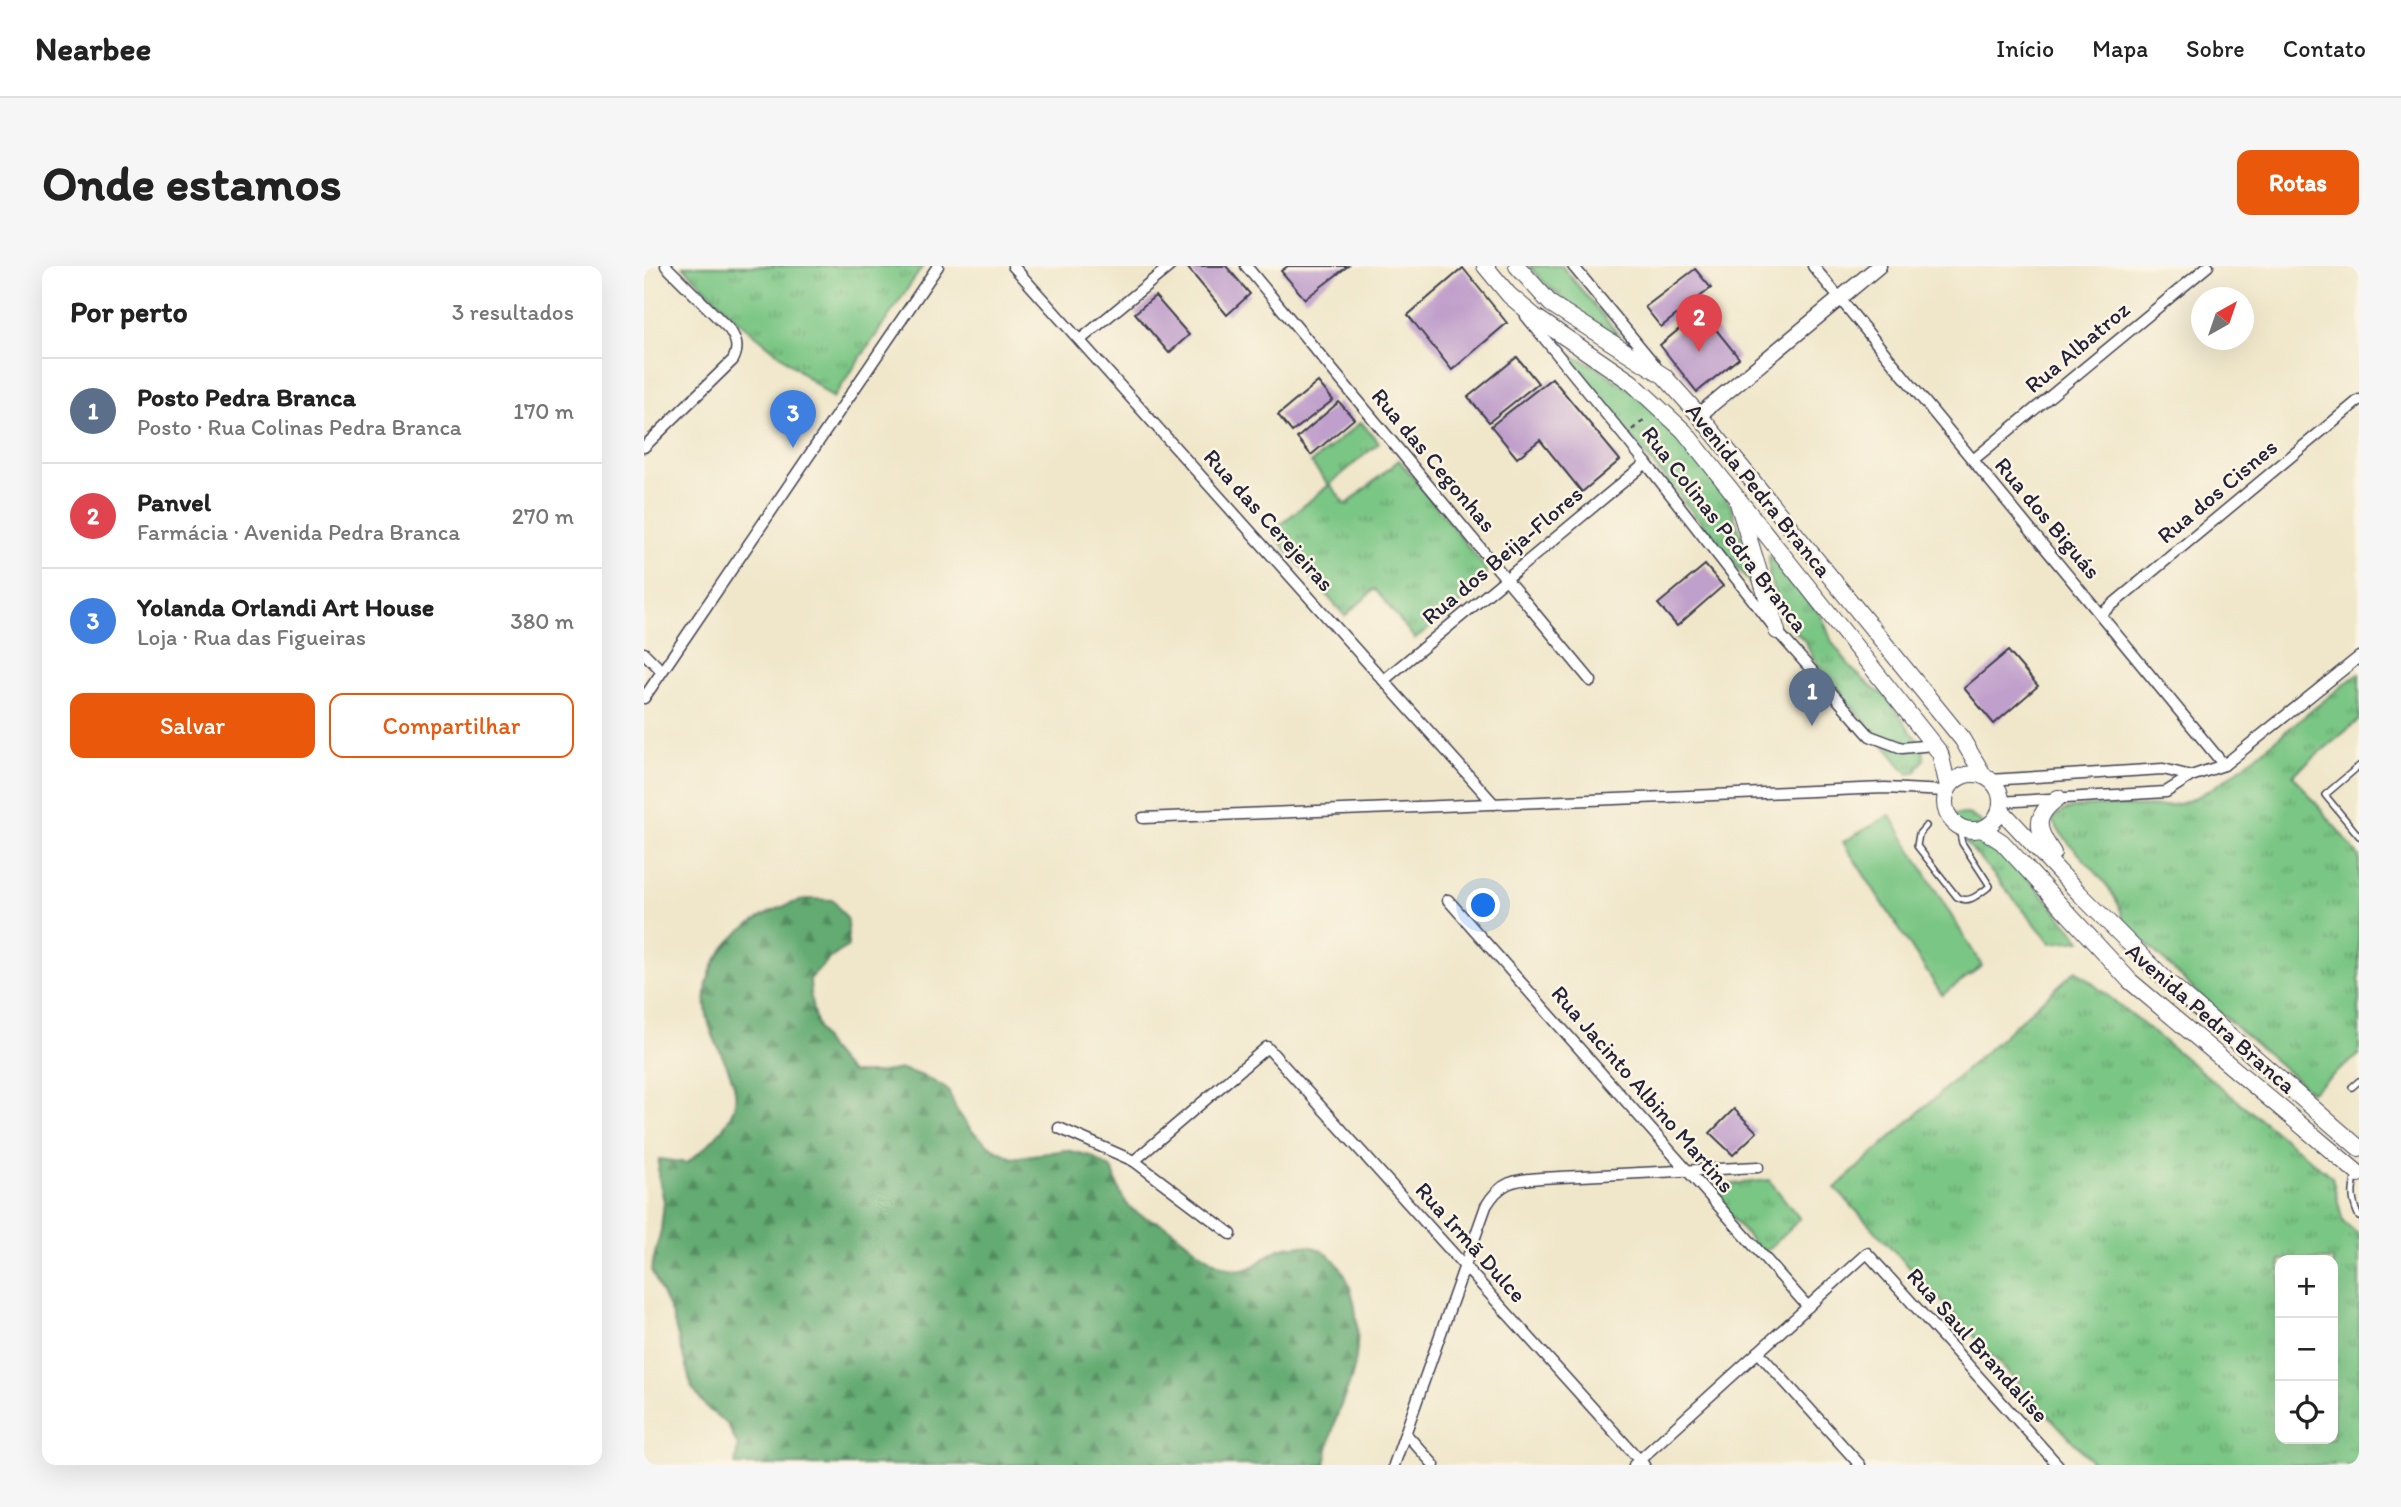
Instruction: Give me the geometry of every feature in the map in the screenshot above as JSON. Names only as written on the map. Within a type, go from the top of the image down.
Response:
[{"type":"main road","name":"Avenida Pedra Branca","points":[[1485,266],[1509,295],[1534,316],[1631,382],[1685,431],[1940,753],[1947,789]]},
{"type":"main road","name":"Avenida Pedra Branca","points":[[1517,266],[1551,304],[1664,376],[1699,415],[1962,739],[1986,778]]},
{"type":"main road","points":[[1735,494],[1777,631]]},
{"type":"main road","points":[[1970,774],[1986,778],[1999,791],[2000,805],[1991,823],[1975,830],[1958,825],[1946,812],[1947,789],[1955,780],[1970,774]]},
{"type":"main road","points":[[2058,799],[2045,808],[2039,821],[2039,831],[2079,893]]},
{"type":"main road","name":"Avenida Pedra Branca","points":[[2000,805],[2079,893],[2190,1002],[2359,1148]]},
{"type":"main road","name":"Avenida Pedra Branca","points":[[1982,829],[2002,842],[2130,981],[2358,1173]]},
{"type":"street","points":[[644,447],[737,353],[735,337],[666,266]]},
{"type":"street","points":[[644,698],[938,266]]},
{"type":"street","name":"Rua das Cerejeiras","points":[[1013,266],[1494,804]]},
{"type":"street","points":[[1080,340],[1170,266]]},
{"type":"street","name":"Rua das Cegonhas","points":[[1245,266],[1591,681]]},
{"type":"street","name":"Avenida Pedra Branca","points":[[1573,266],[1664,376]]},
{"type":"street","name":"Rua dos Biguás","points":[[1813,266],[2224,765]]},
{"type":"street","points":[[1699,415],[1879,266]]},
{"type":"street","name":"Rua Albatroz","points":[[1973,460],[2208,266]]},
{"type":"street","name":"Rua Colinas Pedra Branca","points":[[1509,295],[1646,463],[1777,631],[1870,736],[1902,747],[1933,745]]},
{"type":"street","name":"Rua dos Cisnes","points":[[2101,614],[2359,400]]},
{"type":"street","name":"Rua dos Beija-Flores","points":[[1384,680],[1646,463]]},
{"type":"street","points":[[644,653],[662,671]]},
{"type":"street","points":[[2000,805],[2165,792],[2191,776],[2224,765],[2359,657]]},
{"type":"street","points":[[1986,778],[2163,769],[2191,776]]},
{"type":"street","points":[[1143,818],[1891,788],[1947,789]]},
{"type":"street","name":"Rua Jacinto Albino Martins","points":[[1448,900],[1808,1307]]},
{"type":"street","name":"Rua Irmã Dulce","points":[[1134,1161],[1267,1047],[1640,1463]]},
{"type":"street","points":[[1059,1128],[1134,1161],[1231,1234]]},
{"type":"street","points":[[1394,1465],[1486,1206],[1499,1188],[1510,1182],[1541,1178],[1758,1167]]},
{"type":"street","name":"Rua Saul Brandalise","points":[[1808,1307],[1867,1253],[2058,1465]]},
{"type":"street","points":[[1640,1463],[1808,1307]]},
{"type":"street","points":[[1758,1352],[1860,1465]]},
{"type":"street","points":[[1406,1434],[1434,1465]]},
{"type":"lane","points":[[2359,766],[2325,795],[2359,836]]},
{"type":"lane","points":[[1926,826],[1919,834],[1917,846],[1957,897],[1969,901],[1990,886],[1962,843],[1958,825]]},
{"type":"lane","points":[[2352,1087],[2359,1081]]},
{"type":"lane","points":[[2358,1173],[2352,1188],[2353,1203],[2359,1217]]},
{"type":"green space","points":[[683,266],[923,266],[833,398],[737,320]]},
{"type":"green space","points":[[1529,266],[1562,266],[1622,339],[1561,297]]},
{"type":"green space","points":[[1561,351],[1593,365],[1633,392],[1669,424],[1721,487],[1731,506],[1759,587],[1755,589]]},
{"type":"green space","points":[[1361,422],[1379,443],[1330,484],[1346,505],[1399,460],[1486,569],[1486,579],[1477,591],[1415,639],[1375,589],[1345,616],[1271,532],[1329,485],[1311,463]]},
{"type":"green space","points":[[1769,556],[1779,563],[1823,619],[1832,642],[1852,669],[1885,695],[1923,748],[1924,759],[1915,773],[1908,774],[1816,663],[1804,640],[1785,621],[1769,577]]},
{"type":"green space","points":[[2359,673],[2359,720],[2293,775],[2359,856],[2359,1055],[2311,1092],[2206,1001],[2124,922],[2112,893],[2103,880],[2051,819],[2076,807],[2167,806],[2194,798],[2237,771]]},
{"type":"green space","points":[[1968,814],[1979,820],[2081,940],[2051,943],[1948,821],[1950,815]]},
{"type":"green space","points":[[1890,815],[1982,966],[1942,995],[1843,842]]},
{"type":"green space","points":[[806,899],[833,900],[848,920],[848,946],[828,960],[810,979],[812,1007],[819,1031],[832,1052],[851,1073],[902,1069],[926,1077],[948,1090],[956,1109],[971,1130],[990,1146],[1012,1158],[1066,1150],[1091,1156],[1113,1170],[1121,1195],[1128,1206],[1142,1216],[1168,1227],[1207,1257],[1229,1269],[1250,1268],[1274,1252],[1292,1246],[1313,1247],[1329,1255],[1342,1269],[1355,1308],[1357,1350],[1353,1374],[1334,1426],[1325,1465],[735,1465],[738,1446],[727,1424],[707,1408],[692,1388],[672,1315],[651,1270],[661,1230],[664,1201],[658,1175],[659,1159],[687,1163],[704,1149],[727,1122],[735,1101],[733,1082],[709,1024],[706,1000],[709,978],[717,959],[729,942],[746,927],[764,915]]},
{"type":"green space","points":[[2076,970],[2332,1177],[2343,1222],[2359,1235],[2359,1465],[2095,1465],[1835,1188]]},
{"type":"green space","points":[[1769,1180],[1800,1219],[1763,1254],[1706,1187]]},
{"type":"building","points":[[1188,266],[1226,266],[1250,294],[1227,315]]},
{"type":"building","points":[[1288,266],[1348,266],[1305,299],[1281,271]]},
{"type":"building","points":[[1463,268],[1507,323],[1452,370],[1408,315]]},
{"type":"building","points":[[1695,269],[1711,288],[1661,327],[1645,307]]},
{"type":"building","points":[[1155,296],[1189,335],[1169,353],[1135,313]]},
{"type":"building","points":[[1701,311],[1739,358],[1697,392],[1660,345]]},
{"type":"building","points":[[1517,357],[1538,383],[1489,422],[1468,397]]},
{"type":"building","points":[[1552,378],[1620,460],[1582,492],[1540,440],[1517,458],[1491,426]]},
{"type":"building","points":[[1318,382],[1333,400],[1292,432],[1278,415]]},
{"type":"building","points":[[1339,402],[1354,419],[1311,455],[1297,438]]},
{"type":"building","points":[[1705,565],[1723,586],[1677,626],[1658,604]]},
{"type":"building","points":[[2008,651],[2038,686],[1994,724],[1964,688]]},
{"type":"building","points":[[1734,1109],[1757,1132],[1733,1155],[1710,1133]]},
{"type":"place","name":"Panvel","points":[[1699,352]]},
{"type":"place","name":"Yolanda Orlandi Art House","points":[[793,448]]},
{"type":"place","name":"Posto Pedra Branca","points":[[1812,726]]}]
